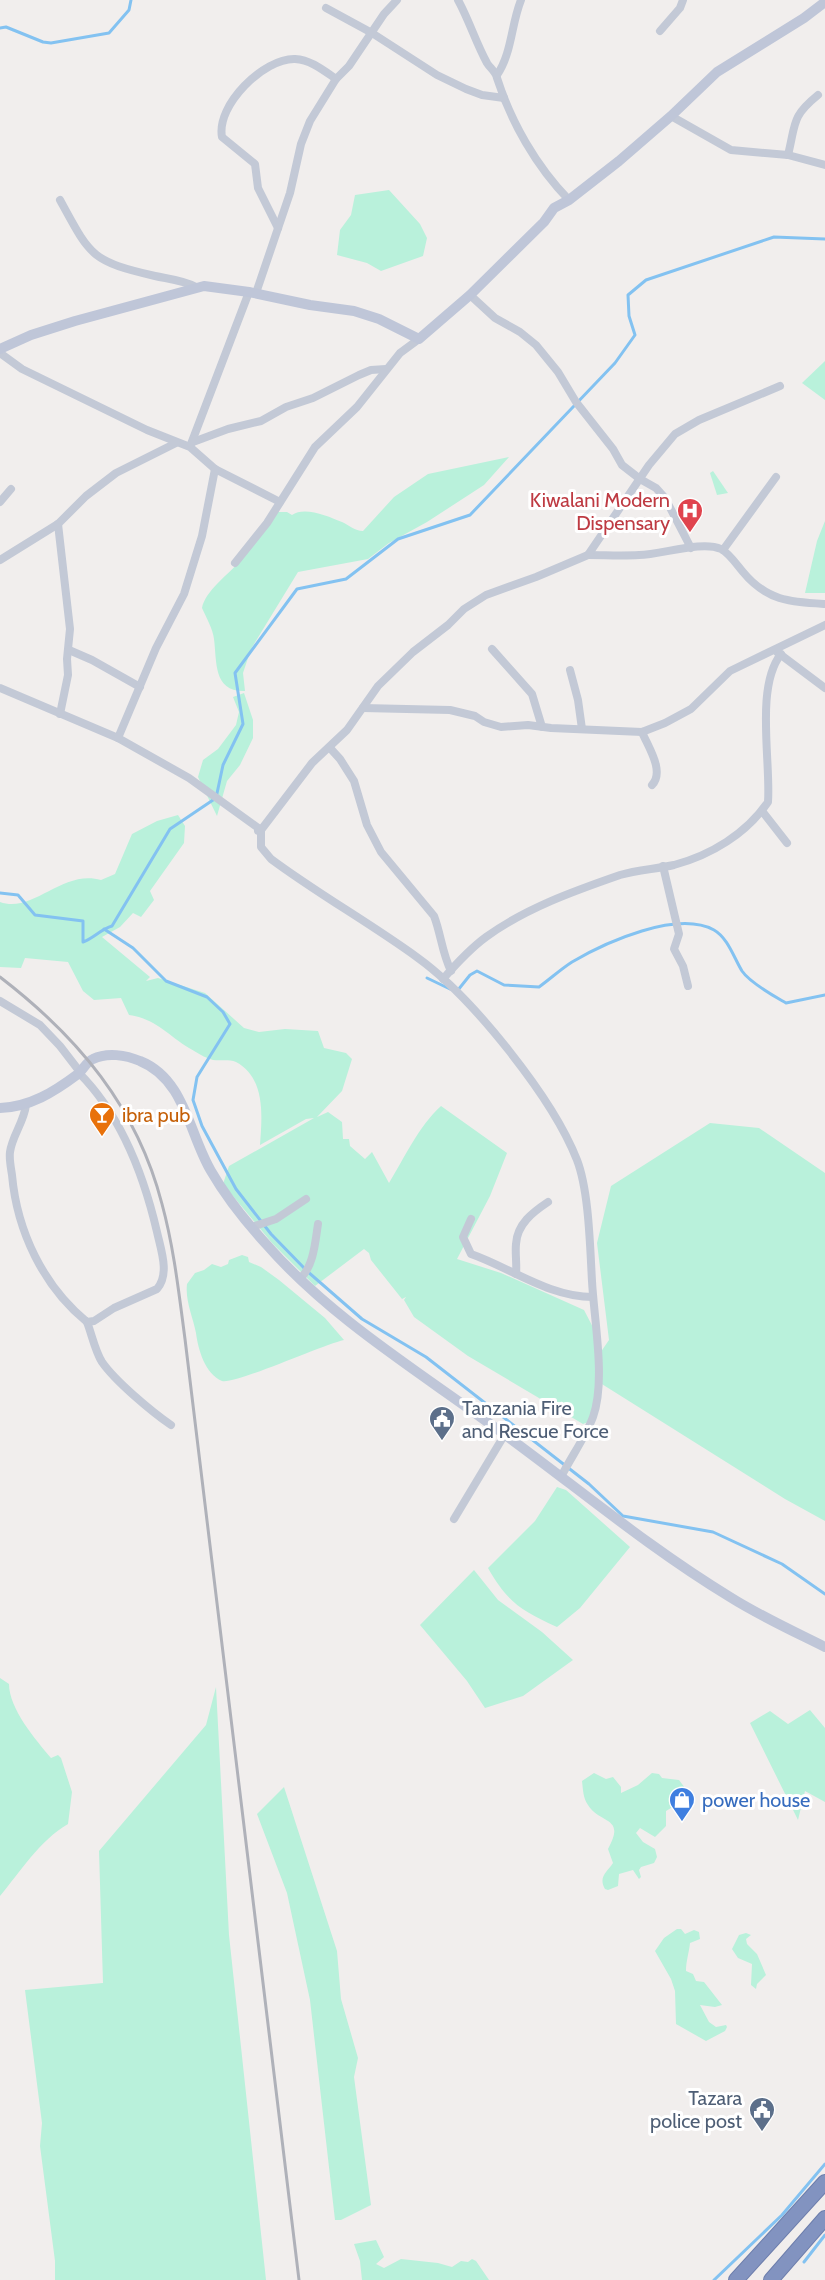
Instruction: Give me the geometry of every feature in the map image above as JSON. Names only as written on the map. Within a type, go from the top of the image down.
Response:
[{"type":"highway","points":[[736,2280],[825,2182]]},
{"type":"highway","points":[[771,2280],[825,2218]]},
{"type":"highway","points":[[729,2280],[786,2224]]},
{"type":"highway","points":[[776,2280],[795,2254]]},
{"type":"street","points":[[191,444],[278,228],[309,121],[384,14],[397,0]]},
{"type":"street","points":[[458,0],[488,64],[497,75],[504,98],[544,171],[569,200]]},
{"type":"street","points":[[497,75],[507,56],[510,34],[521,0]]},
{"type":"street","points":[[660,31],[680,8],[683,0]]},
{"type":"street","points":[[236,563],[267,523],[315,447],[357,407],[400,354],[470,295],[544,222],[554,208],[569,200],[620,161],[717,72],[804,18],[825,2]]},
{"type":"street","points":[[326,8],[465,89],[482,95],[504,98]]},
{"type":"street","points":[[278,228],[258,188],[255,164],[222,137],[222,125],[227,111],[231,101],[244,86],[263,71],[289,60],[296,59],[313,63],[336,80]]},
{"type":"street","points":[[788,155],[796,118],[818,95]]},
{"type":"street","points":[[671,116],[731,150],[788,155],[825,165]]},
{"type":"street","points":[[60,200],[82,241],[95,256],[129,271],[196,287]]},
{"type":"street","points":[[386,369],[371,370],[313,398],[286,407],[261,421],[228,429],[191,444],[176,443],[22,369],[0,351],[31,335],[75,321],[196,287],[214,286],[310,305],[354,311],[379,319],[419,339]]},
{"type":"street","points":[[470,295],[495,318],[507,323],[536,345],[558,372],[576,402],[613,449],[622,465],[656,488],[665,498],[691,548]]},
{"type":"street","points":[[588,555],[649,465],[675,434],[699,420],[780,386]]},
{"type":"street","points":[[0,560],[58,524],[86,496],[116,473],[176,443]]},
{"type":"street","points":[[191,444],[215,469],[280,502]]},
{"type":"street","points":[[118,738],[156,648],[184,594],[202,536],[215,469]]},
{"type":"street","points":[[723,550],[776,477]]},
{"type":"street","points":[[0,502],[11,489]]},
{"type":"street","points":[[58,524],[69,606],[68,675],[60,714]]},
{"type":"street","points":[[561,1477],[593,1417],[598,1396],[588,1230],[581,1173],[577,1160],[547,1105],[514,1059],[443,979],[418,958],[270,859],[261,847],[259,831],[312,763],[330,748],[363,708],[368,698],[392,672],[464,609],[486,595],[588,555],[640,555],[711,547],[723,550],[750,581],[778,599],[825,604]]},
{"type":"street","points":[[363,708],[450,710],[475,716],[495,725],[642,732],[691,709],[730,671],[777,652],[825,625]]},
{"type":"street","points":[[492,649],[532,694],[543,727]]},
{"type":"street","points":[[69,650],[140,687]]},
{"type":"street","points":[[777,652],[825,688]]},
{"type":"street","points":[[443,979],[486,937],[534,909],[556,898],[623,874],[697,857],[727,843],[762,811],[768,802],[765,754],[771,671],[777,652]]},
{"type":"street","points":[[570,670],[578,700],[582,729]]},
{"type":"street","points":[[0,687],[118,738],[189,778],[259,831]]},
{"type":"street","points":[[642,732],[658,771],[656,782],[652,785]]},
{"type":"street","points":[[330,748],[354,780],[367,825],[381,852],[434,916],[439,928],[445,959],[451,971]]},
{"type":"street","points":[[762,811],[787,843]]},
{"type":"street","points":[[663,866],[679,938],[674,949],[683,966],[688,986]]},
{"type":"street","points":[[0,1001],[40,1025],[60,1046],[80,1073],[104,1106],[138,1165],[151,1206],[164,1269],[161,1284],[157,1289],[114,1308],[94,1321],[87,1322]]},
{"type":"street","points":[[0,1107],[26,1105],[80,1073],[93,1059],[111,1055],[125,1056],[150,1065],[168,1081],[182,1103],[204,1158],[238,1210],[300,1279],[345,1318],[505,1434],[648,1542],[730,1597],[825,1647]]},
{"type":"street","points":[[26,1105],[25,1116],[9,1153],[12,1188],[17,1211],[38,1264],[65,1301],[87,1322],[101,1361],[119,1380],[171,1425]]},
{"type":"street","points":[[252,1227],[276,1220],[306,1199]]},
{"type":"street","points":[[516,1274],[516,1246],[519,1232],[528,1217],[548,1202]]},
{"type":"street","points":[[471,1219],[463,1237],[471,1254],[562,1293],[578,1297],[593,1297]]},
{"type":"street","points":[[300,1279],[310,1264],[318,1224]]},
{"type":"street","points":[[454,1519],[505,1434]]},
{"type":"green space","points":[[389,190],[420,224],[427,238],[423,256],[381,271],[367,263],[337,255],[340,230],[351,215],[355,195]]},
{"type":"green space","points":[[825,361],[825,400],[802,383]]},
{"type":"green space","points":[[509,457],[484,485],[427,522],[389,543],[368,559],[298,572],[251,649],[243,673],[245,691],[227,687],[222,681],[217,666],[211,627],[202,608],[212,589],[240,561],[278,512],[287,512],[292,515],[303,511],[316,513],[363,531],[394,497],[428,474]]},
{"type":"green space","points":[[713,471],[728,493],[717,495],[710,473]]},
{"type":"green space","points":[[825,521],[825,593],[805,593],[817,541]]},
{"type":"green space","points":[[244,693],[253,720],[253,738],[240,765],[227,781],[217,816],[198,777],[203,760],[218,749],[236,725],[239,712],[233,697]]},
{"type":"green space","points":[[178,815],[185,826],[184,843],[150,891],[154,900],[141,917],[133,913],[120,927],[102,937],[150,977],[146,981],[158,978],[205,993],[244,1028],[259,1032],[285,1029],[318,1031],[324,1048],[346,1053],[352,1059],[342,1091],[317,1117],[328,1112],[342,1122],[343,1139],[349,1139],[350,1146],[365,1159],[372,1152],[389,1183],[419,1133],[441,1106],[507,1153],[490,1196],[457,1259],[501,1273],[584,1310],[598,1337],[598,1356],[609,1340],[597,1243],[611,1186],[710,1123],[759,1128],[825,1173],[825,1521],[785,1499],[597,1381],[594,1420],[583,1424],[468,1356],[414,1317],[404,1300],[406,1297],[402,1299],[364,1249],[315,1286],[272,1243],[223,1184],[229,1166],[314,1118],[306,1119],[260,1145],[261,1111],[257,1088],[246,1069],[236,1062],[207,1058],[153,1023],[129,1015],[121,998],[94,1000],[83,991],[68,962],[25,958],[21,968],[0,967],[0,902],[12,904],[24,902],[73,880],[87,878],[101,880],[115,874],[132,834],[157,821]]},
{"type":"green space","points":[[242,1255],[248,1257],[249,1262],[261,1267],[279,1280],[325,1318],[344,1340],[230,1381],[216,1378],[207,1367],[201,1353],[188,1303],[187,1284],[195,1273],[212,1264],[221,1267],[228,1264],[229,1260]]},
{"type":"green space","points":[[557,1487],[566,1490],[630,1547],[580,1608],[557,1627],[516,1604],[502,1590],[488,1568],[535,1521]]},
{"type":"green space","points":[[474,1570],[498,1600],[542,1632],[573,1660],[523,1696],[485,1708],[467,1681],[420,1625]]},
{"type":"green space","points":[[0,1678],[9,1684],[13,1704],[31,1733],[51,1758],[58,1755],[61,1758],[72,1792],[68,1824],[39,1847],[0,1896]]},
{"type":"green space","points":[[216,1687],[229,1935],[266,2280],[55,2280],[55,2261],[40,2146],[42,2123],[25,1990],[103,1983],[99,1851],[206,1725]]},
{"type":"green space","points":[[810,1710],[825,1728],[825,1802],[805,1791],[798,1820],[750,1723],[770,1711],[788,1724]]},
{"type":"green space","points":[[594,1773],[606,1779],[613,1777],[621,1787],[621,1793],[638,1785],[652,1773],[659,1774],[662,1778],[679,1780],[685,1788],[681,1802],[666,1811],[666,1826],[655,1837],[640,1828],[636,1833],[643,1842],[655,1849],[657,1857],[654,1863],[641,1867],[639,1879],[633,1870],[619,1874],[618,1886],[608,1890],[605,1889],[602,1881],[613,1863],[608,1849],[614,1831],[610,1822],[593,1811],[585,1799],[582,1781]]},
{"type":"green space","points":[[284,1787],[337,1951],[341,1999],[358,2058],[354,2077],[371,2205],[341,2220],[335,2220],[310,2000],[287,1893],[257,1814]]},
{"type":"green space","points":[[677,1929],[681,1929],[685,1934],[694,1930],[699,1932],[700,1939],[690,1943],[686,1971],[693,1974],[696,1981],[704,1982],[722,2005],[715,2007],[700,2005],[709,2022],[716,2027],[726,2025],[727,2027],[725,2031],[706,2041],[676,2024],[675,1991],[655,1951],[664,1938]]},
{"type":"green space","points":[[746,1933],[751,1935],[746,1939],[747,1944],[757,1954],[766,1975],[757,1984],[756,1989],[751,1985],[752,1964],[738,1958],[732,1949],[739,1935]]},
{"type":"green space","points":[[376,2240],[384,2257],[376,2264],[384,2268],[401,2259],[452,2267],[461,2261],[468,2262],[472,2259],[476,2261],[489,2280],[362,2280],[360,2261],[354,2244]]},
{"type":"waterway","points":[[0,28],[6,27],[51,43],[109,33],[129,10],[131,0]]},
{"type":"waterway","points":[[0,893],[18,895],[35,915],[83,921],[83,942],[112,926],[170,829],[216,798],[223,765],[243,724],[235,673],[297,589],[346,579],[398,539],[470,515],[615,363],[635,335],[629,316],[628,295],[646,280],[774,237],[825,239]]},
{"type":"waterway","points":[[458,990],[470,975],[477,971],[504,985],[539,987],[572,962],[603,946],[642,931],[681,924],[699,925],[714,930],[727,943],[746,976],[762,989],[786,1003],[825,995]]},
{"type":"waterway","points":[[104,929],[133,948],[166,981],[207,997],[223,1012],[230,1024],[197,1077],[193,1100],[202,1126],[236,1189],[271,1234],[307,1271],[362,1319],[426,1357],[589,1484],[623,1516],[713,1532],[782,1564],[825,1594]]},
{"type":"waterway","points":[[427,978],[450,989]]},
{"type":"waterway","points":[[714,2280],[782,2215],[825,2164]]},
{"type":"waterway","points":[[804,2262],[825,2235]]},
{"type":"railway","points":[[0,977],[55,1024],[101,1077],[137,1136],[151,1169],[166,1221],[176,1271],[185,1339],[299,2280]]},
{"type":"place","name":"Kiwalani Modern Dispensary","points":[[690,534]]},
{"type":"place","name":"ibra pub","points":[[102,1138]]},
{"type":"place","name":"Tanzania Fire and Rescue Force","points":[[442,1442]]},
{"type":"place","name":"power house","points":[[682,1823]]},
{"type":"place","name":"Tazara police post","points":[[762,2133]]}]
